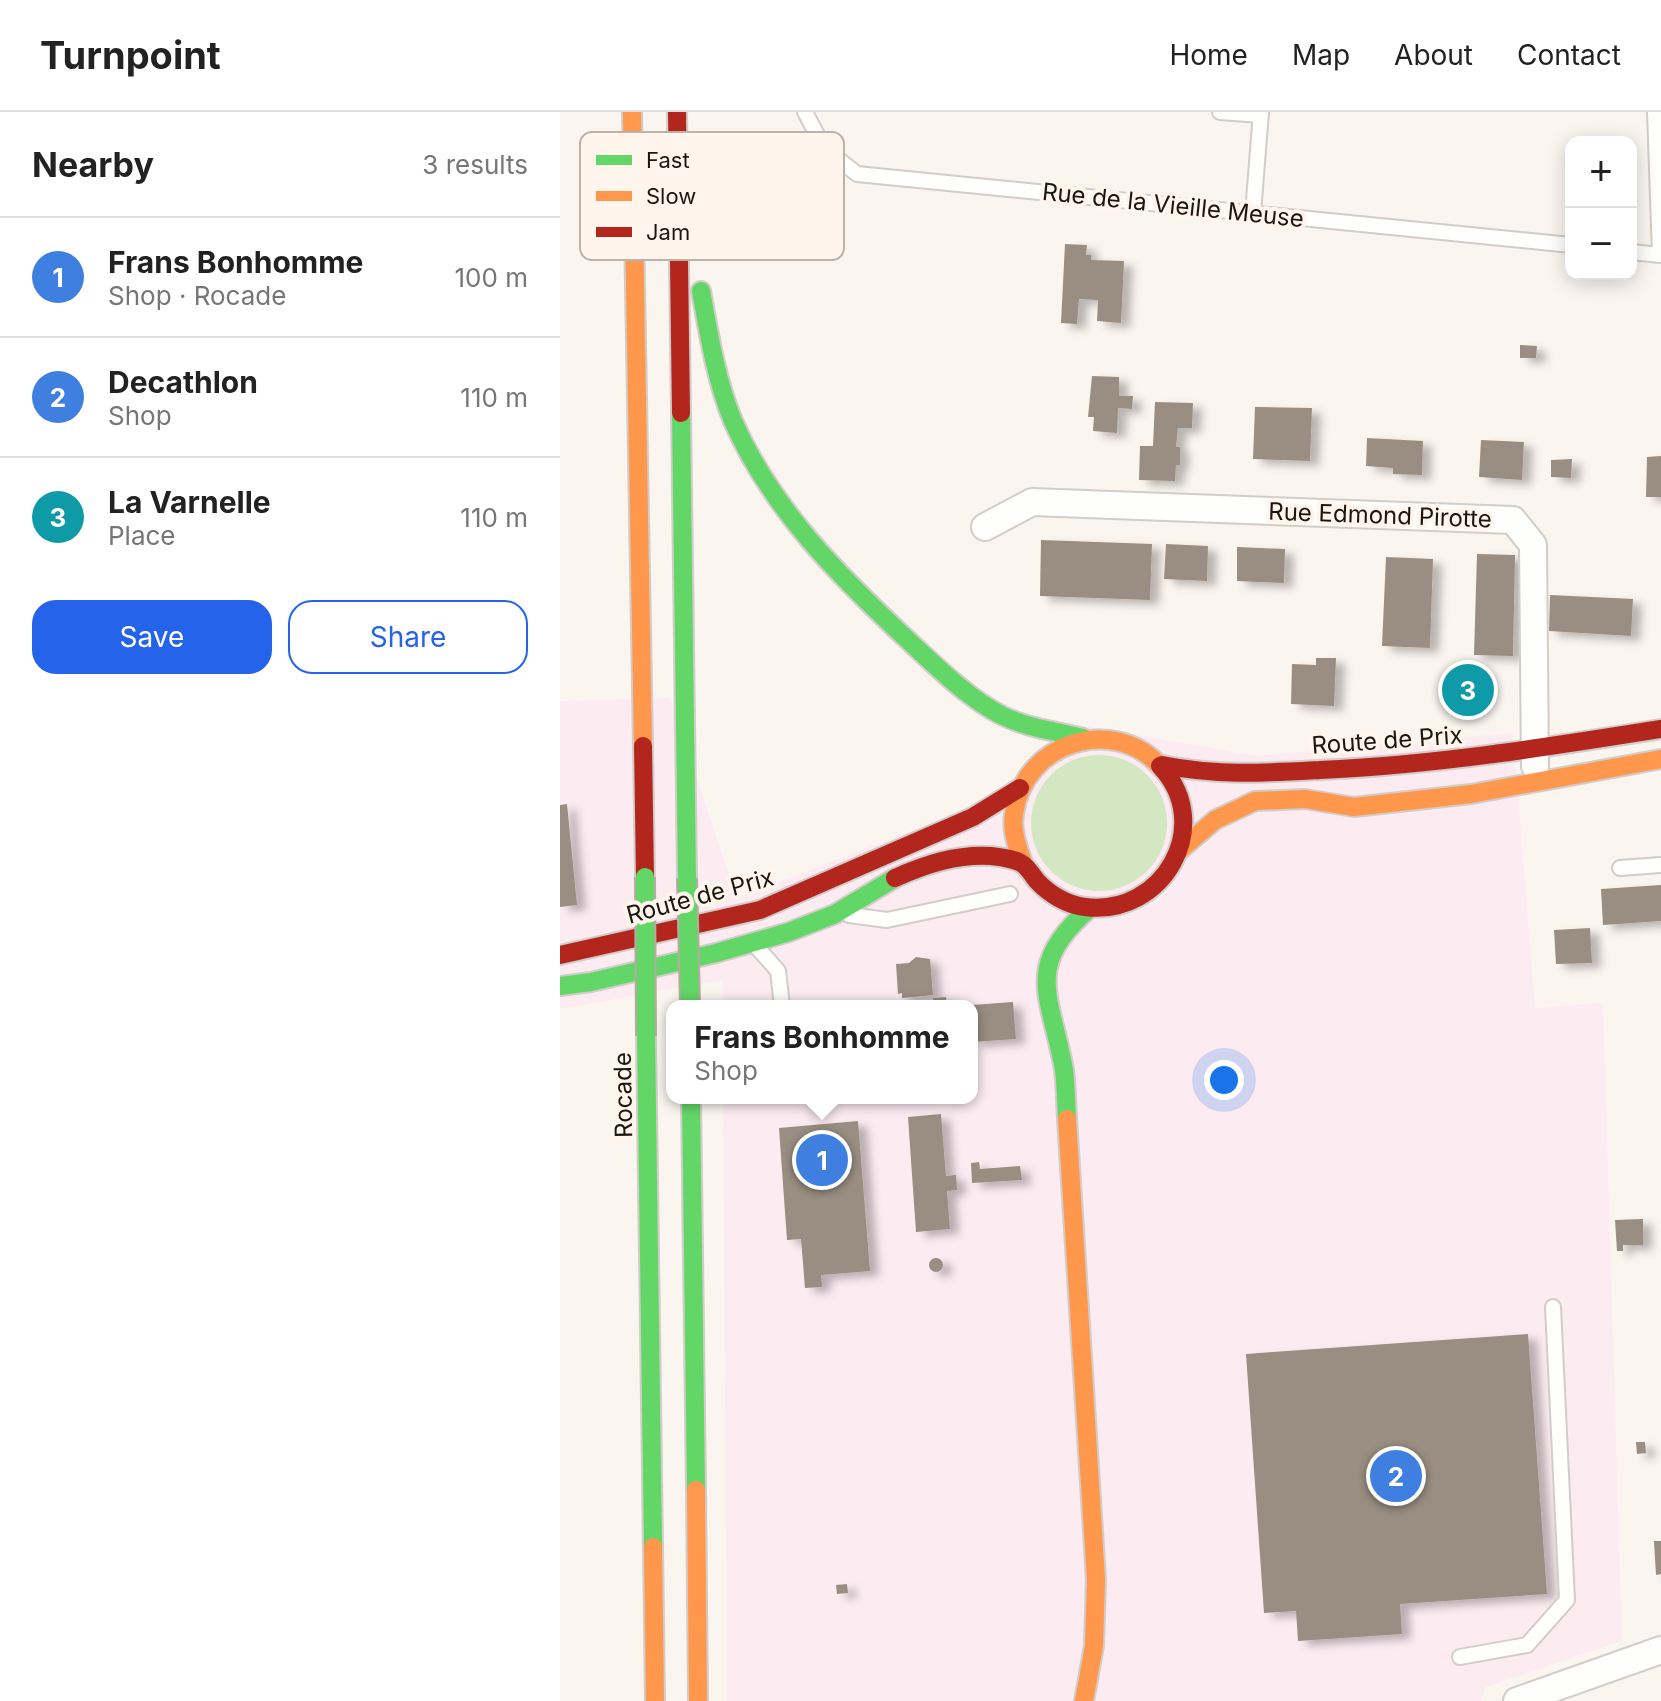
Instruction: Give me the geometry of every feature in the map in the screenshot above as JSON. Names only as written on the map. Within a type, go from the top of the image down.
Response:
[{"type":"main road","name":"Rocade","points":[[632,112],[632,132]]},
{"type":"main road","points":[[677,112],[678,132]]},
{"type":"main road","name":"Rocade","points":[[635,260],[655,1701]]},
{"type":"main road","points":[[680,260],[690,1000]]},
{"type":"main road","points":[[696,260],[714,362],[733,420],[782,505],[836,572],[968,693],[1012,720],[1083,738]]},
{"type":"main road","name":"Route de Prix","points":[[1162,765],[1202,773],[1245,774],[1373,768],[1482,757],[1661,729]]},
{"type":"main road","name":"Route de Prix","points":[[1083,738],[1112,738],[1139,747],[1162,765],[1175,784],[1183,805],[1184,828],[1180,850],[1159,884],[1143,896],[1117,906],[1090,908],[1063,901],[1040,885],[1023,863],[1014,839],[1013,813],[1020,788],[1035,765],[1056,748],[1083,738]]},
{"type":"main road","name":"Route de Prix","points":[[1180,850],[1215,820],[1255,801],[1305,799],[1354,807],[1471,794],[1661,759]]},
{"type":"main road","name":"Route de Prix","points":[[560,955],[760,910],[973,817],[1020,788]]},
{"type":"main road","points":[[560,986],[786,933],[837,913],[864,894],[908,874],[955,858],[993,856],[1023,863]]},
{"type":"main road","points":[[1084,1701],[1094,1646],[1095,1564],[1064,1072],[1047,1005],[1046,965],[1054,943],[1071,921],[1090,908]]},
{"type":"main road","points":[[691,1104],[698,1701]]},
{"type":"main road","points":[[636,1670],[651,1501]]},
{"type":"street","name":"Rue Edmond Pirotte","points":[[985,527],[1032,502],[1513,520],[1533,545],[1534,781]]},
{"type":"street","points":[[1517,1701],[1661,1650]]},
{"type":"lane","name":"Rue de la Vieille Meuse","points":[[805,112],[816,132]]},
{"type":"lane","points":[[1220,112],[1261,113],[1253,213]]},
{"type":"lane","points":[[1637,253],[1661,255],[1655,112]]},
{"type":"lane","name":"Rue de la Vieille Meuse","points":[[844,164],[857,174],[1565,244]]},
{"type":"lane","points":[[1620,868],[1661,865]]},
{"type":"lane","points":[[781,1000],[778,971],[753,942],[809,889]]},
{"type":"lane","points":[[837,913],[887,920],[1010,894]]},
{"type":"lane","points":[[1460,1657],[1527,1645],[1567,1600],[1553,1307]]},
{"type":"shaded area","points":[[670,698],[737,898],[987,802],[1079,725],[1256,756],[1513,733],[1535,1008],[1603,1003],[1622,1641],[1486,1687],[1481,1701],[727,1701],[723,1104],[978,1104],[978,1000],[723,1000],[722,980],[560,1009],[560,701]]},
{"type":"green space","points":[[1099,755],[1125,761],[1147,775],[1161,797],[1167,823],[1161,849],[1147,871],[1125,885],[1099,891],[1073,885],[1051,871],[1037,849],[1031,823],[1037,797],[1051,775],[1073,761]]},
{"type":"building","points":[[1065,244],[1087,245],[1086,255],[1091,255],[1091,260],[1124,261],[1121,323],[1097,321],[1098,300],[1079,299],[1077,324],[1061,323]]},
{"type":"building","points":[[1520,345],[1537,346],[1536,358],[1520,358]]},
{"type":"building","points":[[1092,376],[1119,377],[1119,396],[1133,396],[1132,409],[1118,408],[1117,433],[1093,431],[1094,417],[1088,417]]},
{"type":"building","points":[[1155,402],[1193,403],[1192,428],[1178,428],[1176,447],[1180,447],[1180,465],[1176,465],[1175,481],[1139,480],[1140,446],[1153,446]]},
{"type":"building","points":[[1255,407],[1312,408],[1310,461],[1253,459]]},
{"type":"building","points":[[1367,438],[1423,441],[1422,475],[1393,474],[1393,468],[1366,466]]},
{"type":"building","points":[[1481,440],[1524,442],[1522,480],[1479,477]]},
{"type":"building","points":[[1661,456],[1661,497],[1646,497],[1647,457]]},
{"type":"building","points":[[1572,459],[1571,478],[1551,477],[1551,460]]},
{"type":"building","points":[[1041,540],[1152,544],[1150,600],[1040,596]]},
{"type":"building","points":[[1166,544],[1208,546],[1207,581],[1164,579]]},
{"type":"building","points":[[1237,547],[1285,549],[1284,583],[1237,581]]},
{"type":"building","points":[[1477,554],[1515,555],[1513,656],[1474,655]]},
{"type":"building","points":[[1386,557],[1433,559],[1430,648],[1382,646]]},
{"type":"building","points":[[1550,595],[1633,599],[1631,636],[1549,631]]},
{"type":"building","points":[[1316,658],[1336,658],[1334,706],[1291,704],[1292,664],[1316,665]]},
{"type":"building","points":[[1463,678],[1474,679],[1473,703],[1462,702]]},
{"type":"building","points":[[567,804],[577,905],[560,907],[560,805]]},
{"type":"building","points":[[1661,885],[1661,921],[1603,925],[1601,889]]},
{"type":"building","points":[[1590,928],[1592,963],[1556,964],[1554,930]]},
{"type":"building","points":[[916,957],[930,959],[933,995],[902,998],[902,993],[898,994],[896,964],[909,963]]},
{"type":"building","points":[[1013,1002],[1016,1039],[978,1042],[978,1005]]},
{"type":"building","points":[[941,1114],[946,1176],[956,1175],[957,1190],[947,1191],[950,1229],[916,1232],[908,1117]]},
{"type":"building","points":[[858,1121],[870,1271],[821,1275],[822,1287],[805,1288],[801,1239],[787,1240],[779,1128]]},
{"type":"building","points":[[979,1162],[980,1169],[1020,1166],[1022,1180],[972,1183],[971,1163]]},
{"type":"building","points":[[1643,1219],[1643,1245],[1623,1245],[1623,1251],[1617,1251],[1615,1220]]},
{"type":"building","points":[[936,1258],[943,1265],[936,1272],[929,1265]]},
{"type":"building","points":[[1528,1334],[1547,1594],[1400,1604],[1402,1634],[1298,1641],[1296,1611],[1264,1613],[1246,1354]]},
{"type":"building","points":[[1636,1442],[1645,1442],[1646,1453],[1637,1454]]},
{"type":"building","points":[[1654,1541],[1661,1541],[1661,1574],[1656,1575]]},
{"type":"building","points":[[847,1584],[848,1593],[837,1594],[836,1585]]},
{"type":"traffic: fast","points":[[701,291],[710,341],[733,421],[767,484],[810,541],[885,618],[977,700],[1021,723],[1083,738]]},
{"type":"traffic: fast","points":[[681,413],[687,878]]},
{"type":"traffic: fast","points":[[645,877],[646,1036]]},
{"type":"traffic: fast","points":[[687,878],[690,1000]]},
{"type":"traffic: fast","points":[[560,986],[591,982],[716,953],[789,932],[835,914],[895,878]]},
{"type":"traffic: fast","points":[[1067,1119],[1064,1070],[1049,1002],[1048,965],[1055,947],[1090,908]]},
{"type":"traffic: fast","points":[[646,1036],[653,1547]]},
{"type":"traffic: fast","points":[[691,1104],[696,1490]]},
{"type":"traffic: slow","points":[[632,112],[632,132]]},
{"type":"traffic: slow","points":[[635,260],[643,746]]},
{"type":"traffic: slow","points":[[1023,863],[1014,833],[1014,814],[1021,789],[1034,769],[1051,754],[1072,744],[1095,740],[1118,742],[1140,750],[1160,766]]},
{"type":"traffic: slow","points":[[1180,850],[1215,820],[1255,801],[1305,799],[1354,807],[1471,794],[1661,759]]},
{"type":"traffic: slow","points":[[1067,1119],[1096,1579],[1094,1646],[1084,1701]]},
{"type":"traffic: slow","points":[[696,1490],[698,1701]]},
{"type":"traffic: slow","points":[[653,1547],[655,1701]]},
{"type":"traffic: jam","points":[[677,112],[677,132]]},
{"type":"traffic: jam","points":[[679,260],[681,413]]},
{"type":"traffic: jam","points":[[1162,765],[1241,773],[1363,768],[1491,754],[1661,729]]},
{"type":"traffic: jam","points":[[643,746],[645,877]]},
{"type":"traffic: jam","points":[[895,878],[942,861],[991,856],[1021,863],[1047,890],[1078,906],[1113,906],[1138,897],[1158,882],[1173,862],[1181,839],[1183,814],[1176,789],[1160,766]]},
{"type":"traffic: jam","points":[[560,955],[760,910],[973,817],[1020,788]]},
{"type":"place","name":"La Varnelle","points":[[1468,690]]},
{"type":"place","name":"Frans Bonhomme","points":[[822,1160]]},
{"type":"place","name":"Decathlon","points":[[1396,1476]]}]
